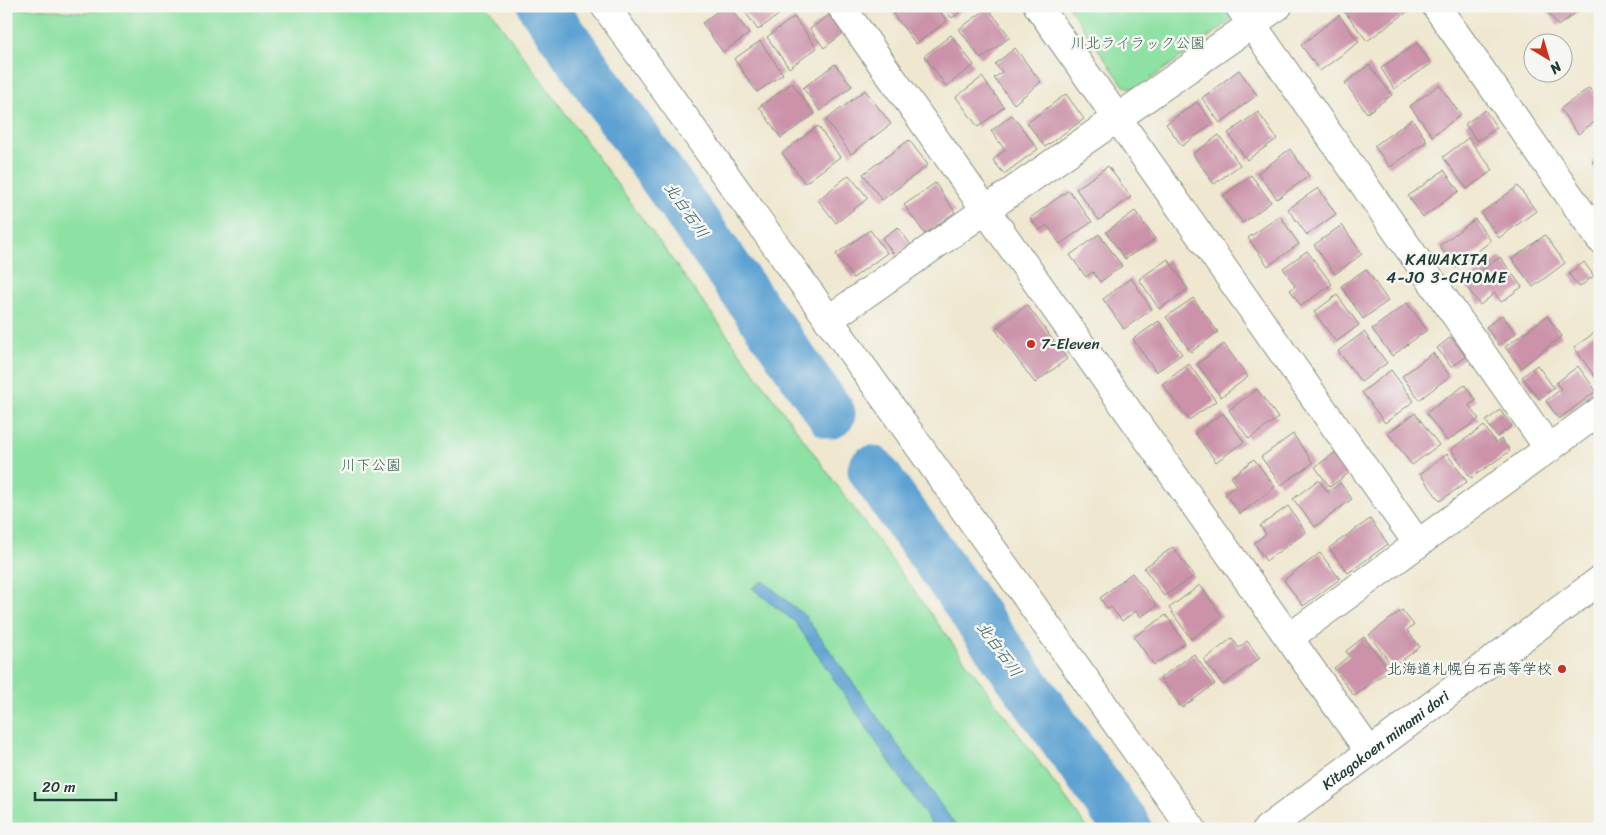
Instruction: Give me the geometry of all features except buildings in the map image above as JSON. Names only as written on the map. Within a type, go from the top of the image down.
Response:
[{"type":"street","points":[[605,6],[1192,829]]},
{"type":"street","points":[[841,6],[1290,637],[1299,655],[1369,751]]},
{"type":"street","points":[[1038,6],[1418,544]]},
{"type":"street","points":[[828,320],[1116,118],[1245,15],[1278,6]]},
{"type":"street","points":[[1436,6],[1600,239]]},
{"type":"street","points":[[1245,15],[1549,449]]},
{"type":"street","points":[[1290,637],[1600,411]]},
{"type":"street","name":"Kitagokoen minami dori","points":[[1267,829],[1600,580]]},
{"type":"green space","name":"川下公園","points":[[107,6],[487,6],[1088,829],[6,829],[6,19],[17,7],[87,13]]},
{"type":"green space","name":"川北ライラック公園","points":[[1068,6],[1229,6],[1233,12],[1229,22],[1137,89],[1124,86]]},
{"type":"water","points":[[763,581],[805,616],[958,829],[935,829],[796,623],[752,588]]},
{"type":"waterway","name":"北白石川","points":[[542,6],[831,414]]},
{"type":"waterway","name":"北白石川","points":[[872,470],[1128,829]]},
{"type":"place","name":"7-Eleven","points":[[1031,344]]},
{"type":"place","name":"北海道札幌白石高等学校","points":[[1562,669]]},
{"type":"district","name":"KAWAKITA 4-JO 3-CHOME","points":[[1447,268]]}]
